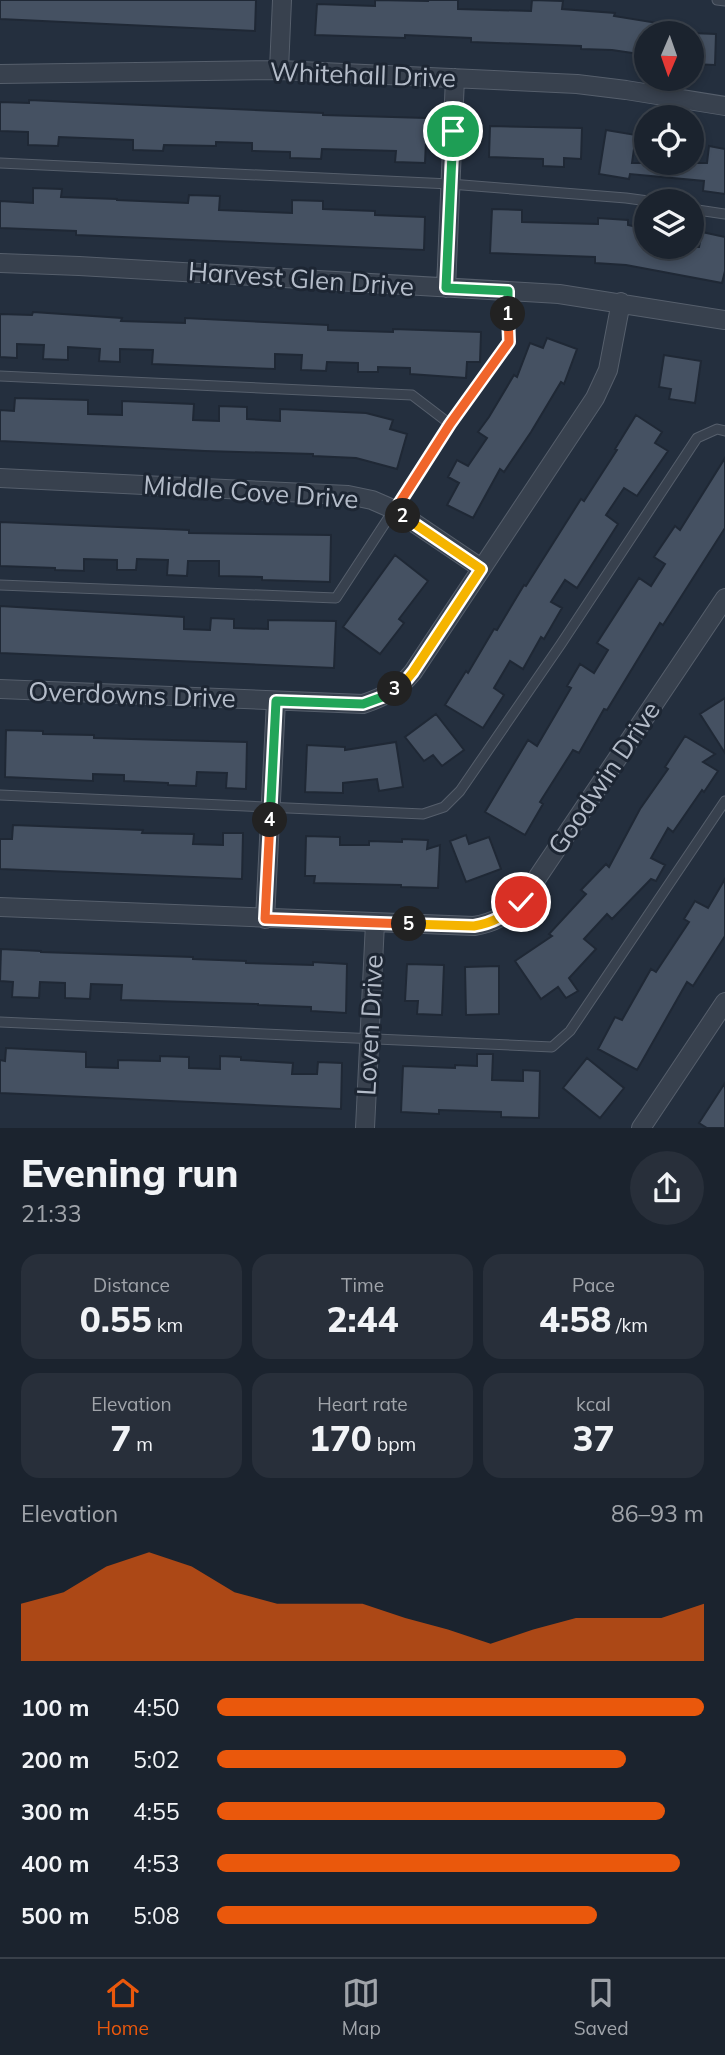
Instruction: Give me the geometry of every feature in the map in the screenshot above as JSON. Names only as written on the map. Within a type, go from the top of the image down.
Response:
[{"type":"street","points":[[279,70],[282,0]]},
{"type":"street","name":"Whitehall Drive","points":[[0,74],[279,70],[577,84],[725,106]]},
{"type":"street","points":[[446,288],[455,78]]},
{"type":"street","name":"Harvest Glen Drive","points":[[0,263],[79,265],[559,294],[725,320]]},
{"type":"street","name":"Overdowns Drive","points":[[0,689],[363,704],[385,696],[404,683],[413,672],[595,398],[608,370],[621,303]]},
{"type":"street","name":"Middle Cove Drive","points":[[0,478],[348,495],[372,500],[395,510],[481,569]]},
{"type":"street","name":"Goodwin Drive","points":[[0,907],[474,926],[503,917],[521,902],[725,598]]},
{"type":"street","points":[[265,919],[276,701]]},
{"type":"street","name":"Loven Drive","points":[[365,1128],[375,923]]},
{"type":"street","points":[[641,1128],[725,1002]]},
{"type":"lane","points":[[717,0],[725,1]]},
{"type":"lane","points":[[0,163],[450,184],[634,199]]},
{"type":"lane","points":[[704,211],[725,214]]},
{"type":"lane","points":[[0,585],[337,598],[450,424],[509,342],[508,291]]},
{"type":"lane","points":[[0,376],[412,395],[450,424]]},
{"type":"lane","points":[[0,795],[423,814],[444,807],[460,791],[561,644],[697,438],[717,429],[725,430]]},
{"type":"lane","points":[[0,1022],[552,1047],[570,1031],[725,801]]},
{"type":"building","points":[[0,0],[256,0],[255,31],[0,19]]},
{"type":"building","points":[[375,0],[458,0],[458,9],[531,11],[532,0],[563,1],[562,9],[615,13],[614,16],[645,21],[634,21],[634,53],[581,49],[581,46],[471,42],[471,38],[315,35],[317,4],[375,6]]},
{"type":"building","points":[[704,34],[716,34],[715,65],[704,65]]},
{"type":"building","points":[[29,100],[427,118],[425,163],[395,162],[396,151],[322,149],[321,159],[290,158],[290,152],[252,151],[252,143],[216,142],[216,146],[164,145],[163,151],[133,150],[133,140],[59,137],[58,146],[28,145],[28,132],[0,131],[0,102],[29,103]]},
{"type":"building","points":[[490,126],[582,128],[581,159],[564,158],[564,167],[543,166],[543,159],[489,157]]},
{"type":"building","points":[[606,130],[634,135],[634,174],[630,174],[629,179],[599,174]]},
{"type":"building","points":[[709,146],[725,149],[725,194],[704,191],[704,181],[641,175],[704,175]]},
{"type":"building","points":[[33,188],[62,189],[61,197],[117,200],[188,203],[189,195],[220,196],[219,210],[292,213],[292,200],[323,201],[323,209],[425,217],[424,250],[76,235],[76,231],[0,228],[0,201],[33,203]]},
{"type":"building","points":[[492,209],[522,210],[522,222],[598,224],[598,218],[628,220],[628,225],[634,226],[634,259],[704,259],[704,232],[725,237],[725,271],[722,283],[626,265],[595,263],[595,257],[490,253]]},
{"type":"building","points":[[33,312],[122,318],[121,321],[185,323],[185,318],[328,325],[328,330],[481,332],[480,362],[467,362],[466,378],[410,374],[410,368],[378,367],[378,372],[358,372],[358,363],[327,362],[326,371],[301,370],[302,355],[275,354],[275,369],[152,364],[153,350],[120,349],[120,362],[99,361],[100,349],[68,347],[68,360],[43,359],[44,345],[17,344],[17,358],[0,357],[0,314],[32,315]]},
{"type":"building","points":[[547,338],[577,349],[564,384],[561,382],[504,472],[500,469],[473,518],[447,505],[459,483],[448,477],[457,460],[468,466],[487,438],[478,432],[514,375],[517,377],[530,343],[543,348]]},
{"type":"building","points":[[664,355],[701,361],[695,403],[669,399],[671,389],[659,387]]},
{"type":"building","points":[[15,398],[88,400],[88,414],[122,415],[122,401],[194,404],[193,420],[219,421],[219,406],[247,407],[247,419],[280,421],[280,409],[366,413],[393,420],[390,429],[407,434],[397,469],[356,458],[313,454],[0,441],[0,410],[14,411]]},
{"type":"building","points":[[636,415],[662,432],[655,443],[668,451],[637,496],[624,488],[606,515],[618,524],[577,588],[565,580],[551,602],[562,608],[523,669],[510,661],[494,688],[504,695],[483,728],[445,705],[581,499],[584,501]]},
{"type":"building","points":[[725,458],[725,528],[663,625],[660,623],[607,710],[604,709],[579,753],[573,750],[540,802],[543,804],[525,835],[485,812],[528,740],[537,746],[571,688],[567,686],[580,664],[594,673],[608,650],[597,643],[639,578],[651,586],[665,564],[654,557],[675,526],[680,530]]},
{"type":"building","points":[[0,522],[189,530],[189,533],[331,535],[330,582],[219,576],[219,561],[188,561],[187,576],[167,575],[168,560],[137,559],[136,570],[117,570],[117,560],[84,559],[84,571],[0,566]]},
{"type":"building","points":[[395,555],[428,581],[399,619],[404,623],[380,654],[343,627]]},
{"type":"building","points":[[0,606],[184,617],[184,629],[210,630],[211,618],[234,619],[234,628],[268,629],[268,620],[336,621],[334,668],[0,653]]},
{"type":"building","points":[[725,698],[725,753],[700,714]]},
{"type":"building","points":[[436,714],[464,750],[442,766],[433,755],[424,761],[405,737]]},
{"type":"building","points":[[6,730],[94,735],[94,738],[247,742],[246,789],[226,788],[227,773],[197,772],[196,786],[124,781],[124,775],[93,774],[93,781],[5,777]]},
{"type":"building","points":[[685,736],[715,754],[703,762],[718,771],[673,832],[668,828],[651,858],[665,865],[656,881],[651,879],[612,919],[607,914],[584,939],[596,949],[569,978],[578,991],[566,998],[558,987],[541,999],[515,961],[552,936],[549,934],[586,894],[581,890],[606,864],[609,867],[640,809],[668,769],[665,767]]},
{"type":"building","points":[[396,742],[403,787],[379,791],[377,779],[343,783],[343,793],[305,792],[307,745],[345,747],[345,750]]},
{"type":"building","points":[[13,825],[194,834],[193,844],[223,845],[223,833],[243,833],[242,879],[0,869],[0,839],[12,839]]},
{"type":"building","points":[[466,835],[469,844],[489,837],[501,869],[466,882],[450,841]]},
{"type":"building","points":[[306,836],[340,837],[340,845],[369,845],[369,841],[402,842],[402,839],[428,840],[427,849],[440,845],[438,888],[314,883],[315,876],[305,876]]},
{"type":"building","points":[[725,879],[725,936],[693,986],[687,982],[637,1070],[598,1049],[615,1017],[622,1020],[651,969],[656,972],[689,922],[684,919],[695,901],[708,908]]},
{"type":"building","points":[[1,949],[193,957],[246,963],[347,964],[346,1013],[311,1011],[311,1007],[121,1000],[122,985],[91,984],[90,999],[65,998],[65,983],[40,982],[39,998],[12,997],[13,982],[0,981]]},
{"type":"building","points":[[407,964],[444,965],[442,1015],[417,1014],[418,1001],[405,1001]]},
{"type":"building","points":[[499,966],[499,1014],[466,1015],[465,967]]},
{"type":"building","points":[[6,1048],[86,1052],[86,1067],[118,1068],[118,1060],[160,1061],[160,1056],[189,1057],[189,1068],[220,1069],[220,1056],[293,1063],[292,1074],[317,1074],[318,1062],[342,1063],[341,1109],[0,1093],[0,1060],[5,1061]]},
{"type":"building","points":[[477,1054],[493,1054],[492,1080],[523,1081],[523,1070],[540,1071],[539,1118],[501,1117],[501,1112],[401,1112],[403,1066],[477,1066]]},
{"type":"building","points":[[587,1058],[624,1088],[600,1118],[563,1088]]},
{"type":"building","points":[[725,1083],[725,1128],[707,1128],[699,1123]]},
{"type":"route","points":[[453,131],[446,288],[508,291],[509,342],[450,424],[395,510],[481,569],[413,672],[404,683],[385,696],[363,704],[276,701],[265,919],[474,926],[503,917],[521,902]]}]
